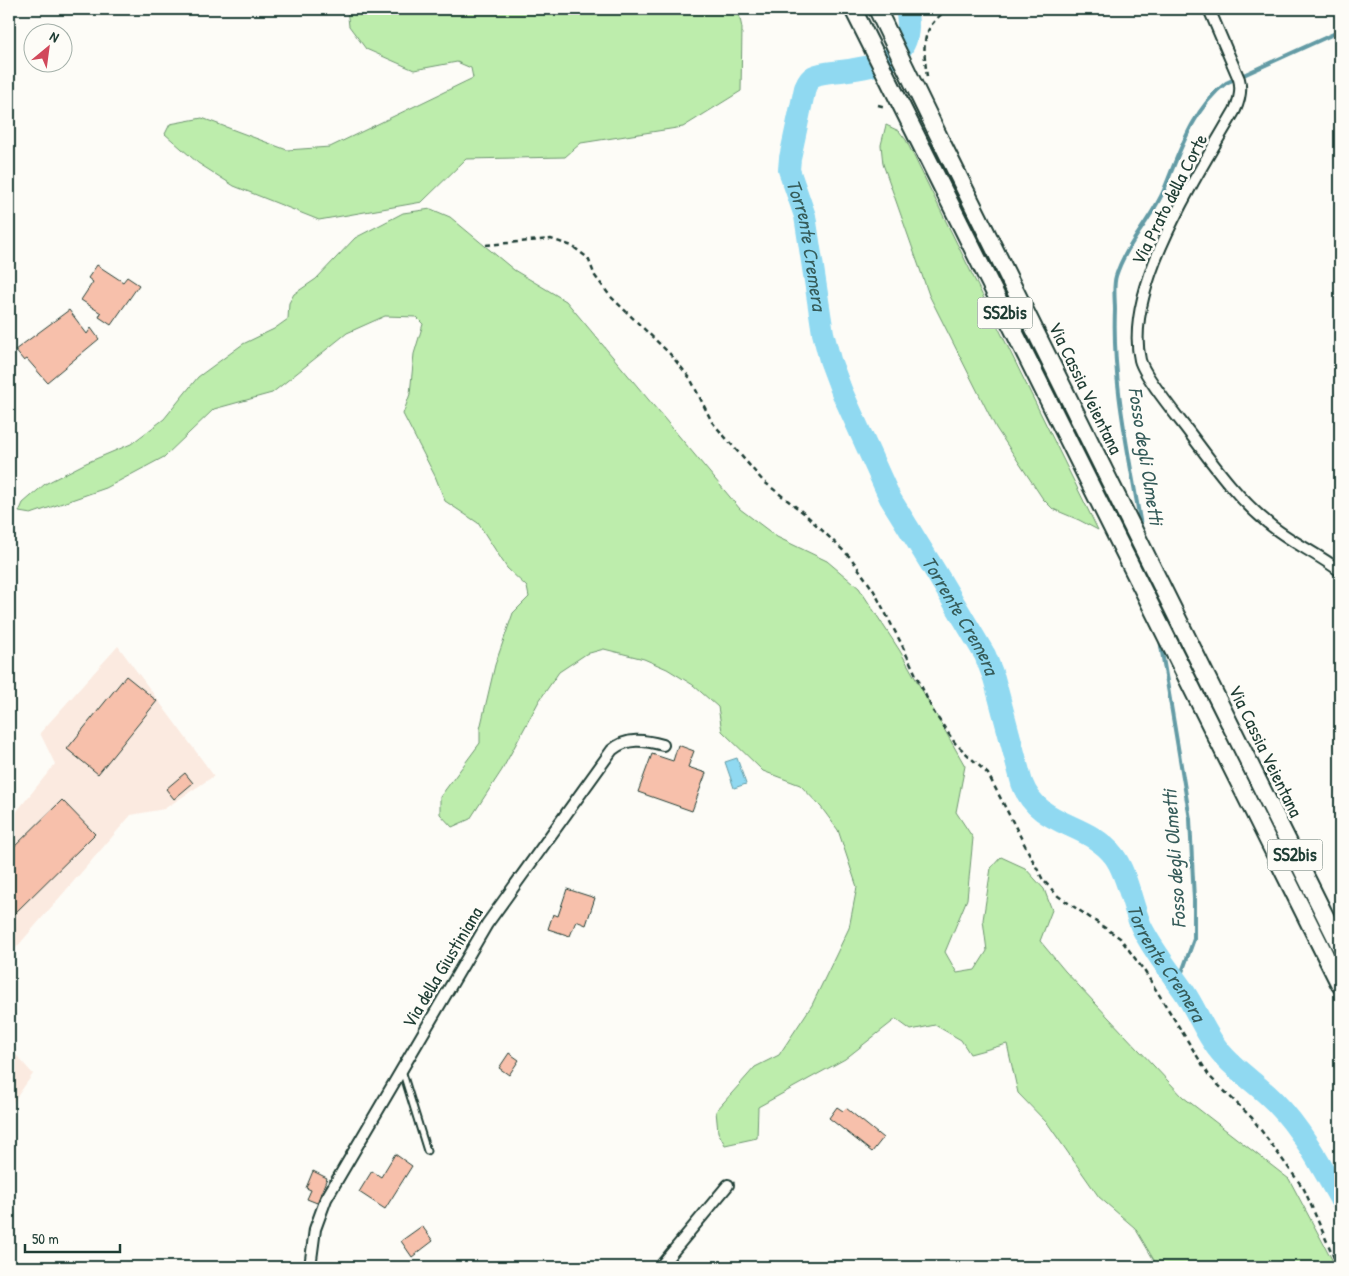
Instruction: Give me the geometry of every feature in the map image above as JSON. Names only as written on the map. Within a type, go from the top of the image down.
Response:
[{"type":"highway","name":"Via Cassia Veientana","points":[[852,9],[1088,477],[1340,984]]},
{"type":"highway","name":"Via Cassia Veientana","points":[[876,9],[1340,946]]},
{"type":"street","name":"Via Prato della Corte","points":[[1209,9],[1240,84],[1240,97],[1235,110],[1184,200],[1160,249],[1149,277],[1141,302],[1138,325],[1140,360],[1145,371],[1223,478],[1245,502],[1280,532],[1328,561],[1340,571]]},
{"type":"street","name":"Via della Giustiniana","points":[[310,1267],[315,1229],[326,1199],[487,924],[608,754],[615,747],[628,741],[643,740],[662,745]]},
{"type":"street","points":[[660,1267],[728,1185]]},
{"type":"lane","points":[[401,1069],[427,1151]]},
{"type":"path","points":[[486,245],[551,239],[572,246],[588,258],[595,276],[610,296],[670,354],[690,378],[712,422],[763,481],[805,514],[850,558],[874,591],[933,710],[955,742],[988,774],[1043,880],[1058,896],[1120,938],[1145,972],[1210,1077],[1252,1118],[1304,1189],[1338,1267]]},
{"type":"shaded area","points":[[118,646],[214,776],[164,809],[131,815],[9,956],[9,821],[55,764],[40,733]]},
{"type":"shaded area","points":[[9,1047],[33,1074],[9,1108]]},
{"type":"green space","points":[[347,9],[738,9],[742,28],[741,91],[683,127],[581,143],[565,157],[466,159],[422,202],[319,220],[234,186],[198,163],[165,134],[170,124],[202,118],[287,150],[330,147],[473,78],[471,68],[457,62],[414,70],[366,49],[349,26]]},
{"type":"green space","points":[[886,125],[899,131],[906,140],[1098,530],[1053,509],[1043,499],[996,428],[929,295],[883,164],[881,145]]},
{"type":"green space","points":[[431,209],[450,217],[514,270],[566,301],[740,509],[777,537],[827,561],[859,588],[900,651],[965,766],[956,812],[973,838],[967,899],[945,952],[957,973],[975,970],[987,951],[983,920],[991,868],[1001,857],[1025,868],[1044,889],[1052,910],[1040,941],[1065,971],[1183,1097],[1289,1179],[1336,1267],[1158,1267],[1135,1228],[1099,1197],[1048,1124],[1018,1093],[1007,1044],[970,1054],[961,1040],[935,1025],[911,1030],[896,1019],[845,1059],[758,1107],[757,1138],[725,1145],[718,1132],[716,1111],[755,1067],[779,1055],[812,1005],[849,928],[857,887],[838,830],[821,807],[800,785],[763,771],[722,731],[718,707],[693,685],[667,669],[644,659],[604,649],[586,654],[559,672],[539,701],[502,770],[470,819],[452,827],[440,814],[440,797],[480,743],[480,729],[495,665],[513,613],[529,597],[527,587],[507,568],[478,523],[445,501],[435,476],[403,414],[410,394],[414,354],[423,324],[416,317],[385,316],[347,333],[272,393],[214,409],[164,457],[106,488],[31,514],[19,512],[23,503],[45,484],[86,463],[131,444],[164,419],[198,377],[243,344],[274,329],[288,319],[289,303],[294,294],[316,279],[355,238],[403,213]]},
{"type":"water","points":[[737,758],[746,784],[734,788],[725,762]]},
{"type":"building","points":[[97,265],[123,282],[127,277],[139,285],[111,325],[99,317],[101,313],[81,300],[93,282],[88,278]]},
{"type":"building","points":[[69,310],[87,334],[91,328],[99,339],[47,382],[27,359],[24,361],[15,350]]},
{"type":"building","points":[[126,676],[157,701],[98,774],[67,749]]},
{"type":"building","points":[[678,745],[694,751],[688,767],[706,773],[692,811],[638,792],[652,754],[673,761]]},
{"type":"building","points":[[185,773],[193,783],[174,799],[166,789]]},
{"type":"building","points":[[62,800],[95,834],[9,919],[9,852]]},
{"type":"building","points":[[567,889],[595,898],[586,925],[576,921],[570,936],[548,929],[553,914],[558,916]]},
{"type":"building","points":[[509,1053],[519,1060],[509,1075],[499,1068]]},
{"type":"building","points":[[837,1107],[843,1111],[846,1108],[883,1138],[872,1152],[829,1118]]},
{"type":"building","points":[[395,1154],[412,1166],[385,1209],[359,1192],[372,1171],[381,1177]]},
{"type":"building","points":[[313,1171],[327,1178],[317,1203],[307,1199],[311,1190],[306,1188]]},
{"type":"building","points":[[422,1226],[433,1241],[412,1257],[401,1241]]},
{"type":"waterway","name":"Torrente Cremera","points":[[906,9],[908,26],[906,39],[901,49],[893,57],[870,66],[817,75],[810,79],[805,88],[789,170],[805,216],[823,333],[830,360],[842,392],[890,498],[985,655],[994,678],[1022,783],[1030,798],[1051,817],[1091,836],[1114,856],[1119,863],[1141,926],[1156,952],[1185,993],[1205,1030],[1219,1051],[1285,1112],[1310,1148],[1340,1199]]},
{"type":"waterway","name":"Fosso degli Olmetti","points":[[1142,532],[1123,421],[1116,366],[1114,289],[1120,264],[1159,201],[1188,132],[1204,105],[1214,93],[1226,83],[1340,31]]},
{"type":"waterway","name":"Fosso degli Olmetti","points":[[1150,579],[1153,594]]},
{"type":"waterway","name":"Fosso degli Olmetti","points":[[1160,640],[1190,819],[1194,939],[1178,983]]}]
